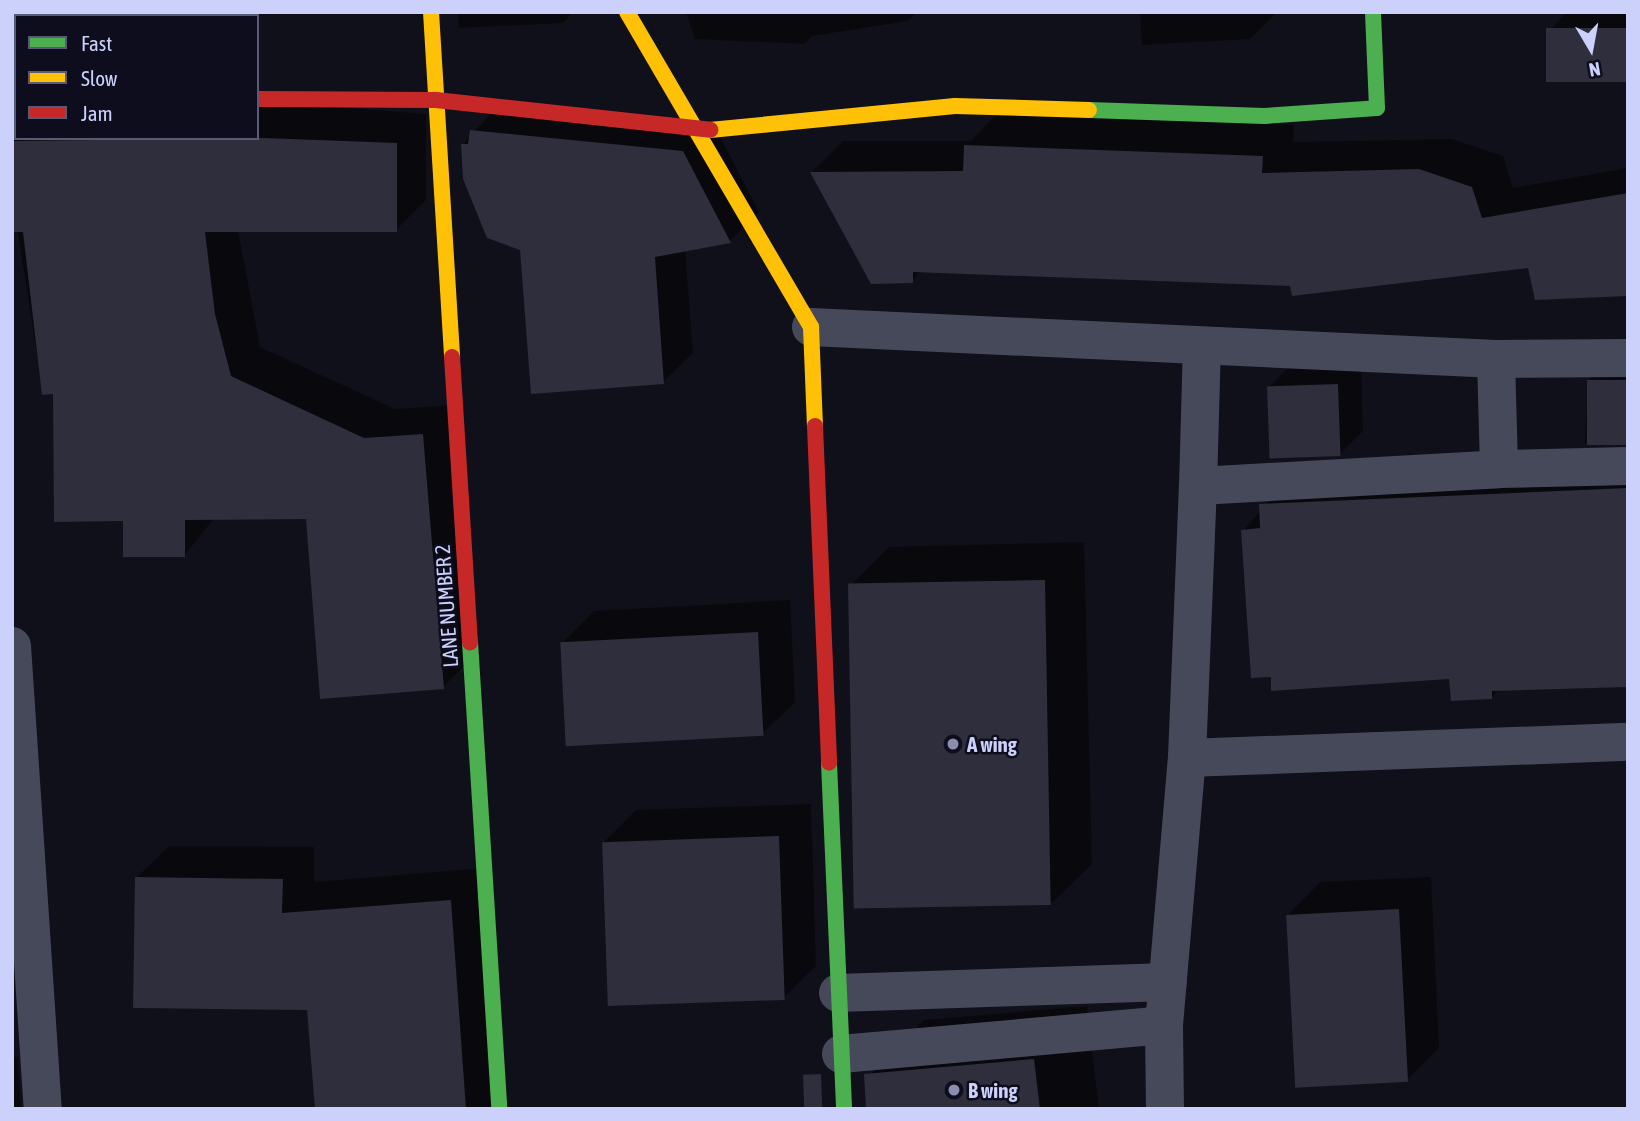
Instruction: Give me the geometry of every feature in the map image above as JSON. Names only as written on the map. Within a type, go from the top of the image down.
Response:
[{"type":"street","name":"LANE NUMBER 2","points":[[431,12],[499,1109]]},
{"type":"street","points":[[627,12],[811,327],[844,1109]]},
{"type":"street","points":[[259,99],[436,100],[696,131],[956,106],[1251,116],[1377,108],[1373,12]]},
{"type":"street","points":[[811,327],[1496,359],[1628,358]]},
{"type":"street","points":[[1165,1109],[1164,1025],[1187,758],[1202,346]]},
{"type":"street","points":[[1496,359],[1499,469]]},
{"type":"street","points":[[1198,486],[1499,469],[1628,466]]},
{"type":"street","points":[[12,646],[43,1109]]},
{"type":"street","points":[[1187,758],[1628,742]]},
{"type":"street","points":[[838,993],[1168,982]]},
{"type":"street","points":[[841,1054],[1164,1025]]},
{"type":"building","points":[[1546,28],[1628,28],[1628,82],[1546,82]]},
{"type":"building","points":[[470,130],[683,151],[731,243],[655,257],[664,384],[531,394],[520,250],[487,238],[463,179],[461,144],[468,144]]},
{"type":"building","points":[[259,138],[397,143],[397,232],[205,232],[215,314],[231,376],[364,438],[423,434],[444,689],[320,699],[306,519],[185,520],[185,557],[123,557],[123,521],[54,522],[53,394],[42,395],[23,232],[12,232],[12,141]]},
{"type":"building","points":[[964,145],[1263,156],[1262,173],[1419,169],[1472,187],[1482,218],[1628,193],[1628,296],[1535,300],[1528,268],[1292,296],[1290,286],[913,272],[913,283],[871,284],[810,172],[963,171]]},
{"type":"building","points":[[1587,380],[1628,380],[1628,445],[1587,445]]},
{"type":"building","points":[[1338,384],[1341,456],[1270,458],[1267,386]]},
{"type":"building","points":[[1628,488],[1628,687],[1492,691],[1492,699],[1451,701],[1449,679],[1271,691],[1271,677],[1251,678],[1241,530],[1260,528],[1259,504]]},
{"type":"building","name":"A wing","points":[[1045,580],[1051,905],[854,908],[848,583]]},
{"type":"building","points":[[758,632],[763,736],[566,746],[560,642]]},
{"type":"building","points":[[779,836],[785,1000],[608,1006],[602,842]]},
{"type":"building","points":[[135,877],[283,879],[282,913],[451,900],[466,1109],[315,1109],[307,1010],[133,1008]]},
{"type":"building","points":[[1399,909],[1408,1082],[1295,1088],[1286,915]]},
{"type":"building","name":"B wing","points":[[1034,1059],[1040,1109],[866,1109],[864,1074]]},
{"type":"building","points":[[821,1074],[822,1109],[804,1109],[803,1075]]},
{"type":"traffic: fast","points":[[1089,110],[1264,116],[1377,108],[1373,12]]},
{"type":"traffic: fast","points":[[470,642],[499,1109]]},
{"type":"traffic: fast","points":[[829,763],[844,1109]]},
{"type":"traffic: slow","points":[[431,12],[452,357]]},
{"type":"traffic: slow","points":[[627,12],[811,327],[815,426]]},
{"type":"traffic: slow","points":[[710,130],[955,106],[1089,110]]},
{"type":"traffic: jam","points":[[259,99],[436,100],[710,130]]},
{"type":"traffic: jam","points":[[452,357],[470,642]]},
{"type":"traffic: jam","points":[[815,426],[829,763]]},
{"type":"place","name":"A wing","points":[[953,744]]},
{"type":"place","name":"B wing","points":[[954,1090]]}]
